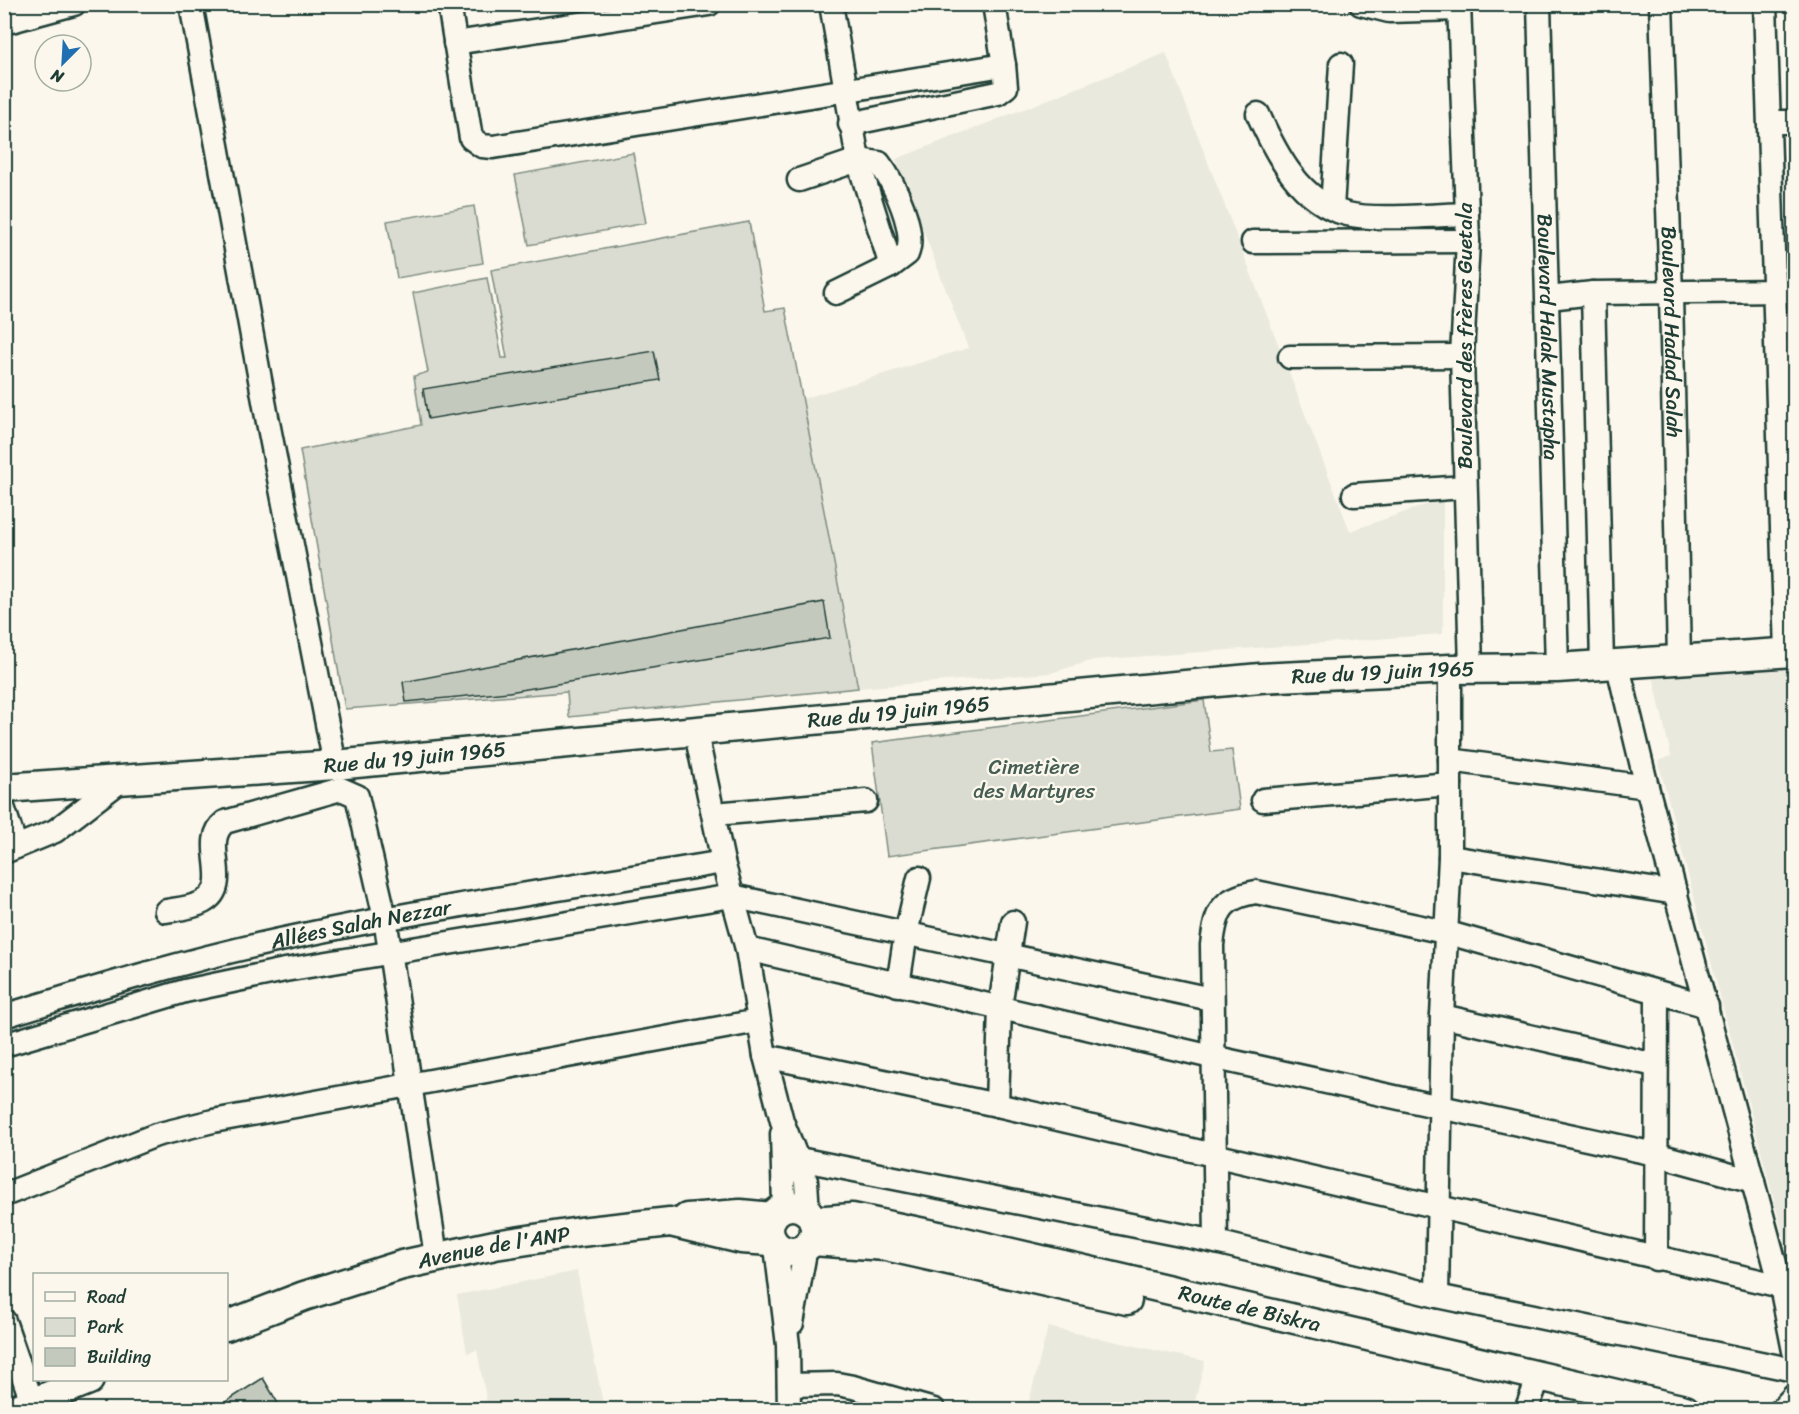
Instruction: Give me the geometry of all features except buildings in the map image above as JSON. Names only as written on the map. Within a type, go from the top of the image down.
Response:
[{"type":"main road","name":"Rue du 19 juin 1965","points":[[4,789],[335,765],[696,733],[1260,678],[1461,668],[1557,668],[1790,652]]},
{"type":"main road","name":"Avenue de l'ANP","points":[[228,1325],[303,1296],[402,1264],[580,1232],[670,1222],[698,1215],[793,1229]]},
{"type":"main road","name":"Route de Biskra","points":[[793,1229],[906,1250],[1593,1410]]},
{"type":"main road","points":[[23,1406],[86,1381]]},
{"type":"main road","name":"Route de Biskra","points":[[1532,1394],[1685,1410]]},
{"type":"street","points":[[4,22],[74,4]]},
{"type":"street","points":[[191,4],[266,412],[335,765]]},
{"type":"street","points":[[449,4],[468,127],[471,138],[482,146],[493,147],[1004,65]]},
{"type":"street","points":[[455,43],[708,4]]},
{"type":"street","points":[[831,4],[844,91],[858,160],[891,266],[836,293]]},
{"type":"street","points":[[850,123],[998,93],[1005,89],[1007,83],[994,4]]},
{"type":"street","points":[[1361,4],[1389,11],[1459,7]]},
{"type":"street","name":"Boulevard Halak Mustapha","points":[[1539,4],[1549,298],[1557,668]]},
{"type":"street","name":"Boulevard Hadad Salah","points":[[1661,4],[1671,294],[1678,659]]},
{"type":"street","points":[[1766,4],[1770,122],[1785,292],[1790,652]]},
{"type":"street","name":"Boulevard des frères Guetala","points":[[1437,1296],[1442,1016],[1450,857],[1450,760],[1461,668],[1464,487],[1462,356],[1468,241],[1459,7]]},
{"type":"street","points":[[1332,208],[1341,64]]},
{"type":"street","points":[[1258,114],[1276,154],[1290,173],[1308,191],[1332,208],[1360,216],[1467,214]]},
{"type":"street","points":[[1770,122],[1794,122]]},
{"type":"street","points":[[799,180],[858,160]]},
{"type":"street","points":[[1253,242],[1468,241]]},
{"type":"street","points":[[1549,298],[1593,293],[1785,292]]},
{"type":"street","points":[[1593,293],[1609,663],[1647,787],[1753,1181],[1788,1288],[1794,1351]]},
{"type":"street","points":[[1290,357],[1462,356]]},
{"type":"street","points":[[1354,495],[1464,487]]},
{"type":"street","points":[[696,733],[723,862],[747,949],[765,1056],[782,1121],[793,1229],[788,1346],[789,1410]]},
{"type":"street","points":[[1450,760],[1647,787]]},
{"type":"street","points":[[4,810],[10,850],[55,831],[119,782]]},
{"type":"street","points":[[1263,800],[1450,784]]},
{"type":"street","points":[[166,911],[202,902],[214,894],[218,884],[216,840],[220,825],[341,789],[351,791],[361,804],[384,918],[436,1257]]},
{"type":"street","points":[[714,814],[866,801]]},
{"type":"street","points":[[1450,857],[1676,893]]},
{"type":"street","name":"Allées Salah Nezzar","points":[[4,1016],[97,987],[278,940],[384,918],[723,862]]},
{"type":"street","points":[[898,985],[906,933],[919,878]]},
{"type":"street","points":[[1216,1242],[1211,999],[1215,921],[1222,907],[1237,896],[1256,892],[1446,932],[1707,1006]]},
{"type":"street","points":[[4,1045],[185,991],[389,951],[732,896],[1211,999]]},
{"type":"street","points":[[997,1105],[1000,1007],[1013,922]]},
{"type":"street","points":[[747,949],[1212,1057],[1655,1154],[1753,1181]]},
{"type":"street","points":[[1656,1259],[1657,993]]},
{"type":"street","points":[[1442,1016],[1655,1065]]},
{"type":"street","points":[[4,1196],[156,1135],[213,1121],[758,1021]]},
{"type":"street","points":[[765,1056],[997,1105],[1215,1157],[1438,1205],[1656,1259],[1788,1288]]},
{"type":"street","points":[[782,1121],[808,1187],[793,1229]]},
{"type":"street","points":[[799,1160],[1216,1242],[1437,1296],[1794,1370]]},
{"type":"street","points":[[4,1321],[23,1406]]},
{"type":"street","points":[[789,1385],[837,1384],[853,1381],[934,1410]]},
{"type":"street","points":[[1781,1410],[1794,1396]]},
{"type":"shaded area","points":[[1166,53],[1350,531],[1443,499],[1443,634],[1094,660],[1051,673],[858,688],[802,399],[968,348],[896,159]]},
{"type":"shaded area","points":[[1794,667],[1794,1276],[1658,761],[1671,756],[1652,672]]},
{"type":"shaded area","points":[[577,1271],[604,1409],[488,1409],[477,1350],[467,1353],[457,1295]]},
{"type":"shaded area","points":[[1048,1327],[1205,1361],[1193,1409],[1027,1409]]},
{"type":"green space","points":[[633,153],[646,223],[529,245],[515,175]]},
{"type":"green space","points":[[474,206],[483,263],[397,278],[387,221]]},
{"type":"green space","points":[[749,222],[765,311],[785,308],[858,688],[569,717],[567,692],[345,709],[300,450],[421,425],[414,376],[428,372],[413,293],[487,278],[502,358],[507,358],[491,270]]},
{"type":"green space","name":"Cimetière des Martyres","points":[[1204,700],[1211,752],[1232,750],[1240,809],[887,856],[872,743]]}]
